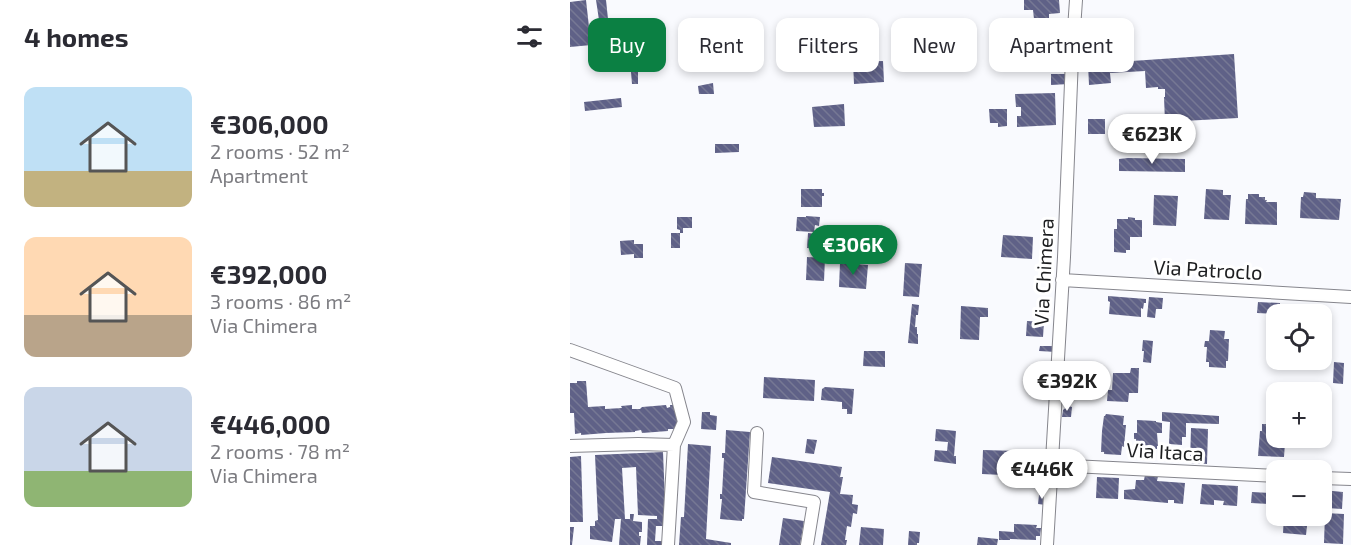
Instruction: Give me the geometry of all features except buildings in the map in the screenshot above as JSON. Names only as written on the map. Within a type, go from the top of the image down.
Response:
[{"type":"street","name":"Via Chimera","points":[[1047,545],[1076,0]]},
{"type":"street","name":"Via Patroclo","points":[[1062,280],[1351,297]]},
{"type":"street","points":[[570,350],[675,388],[684,422],[674,445],[668,545]]},
{"type":"street","points":[[758,433],[754,492],[814,502],[807,545]]},
{"type":"street","points":[[570,446],[674,445]]},
{"type":"street","name":"Via Itaca","points":[[1052,465],[1266,476]]},
{"type":"street","points":[[1332,478],[1351,479]]}]
